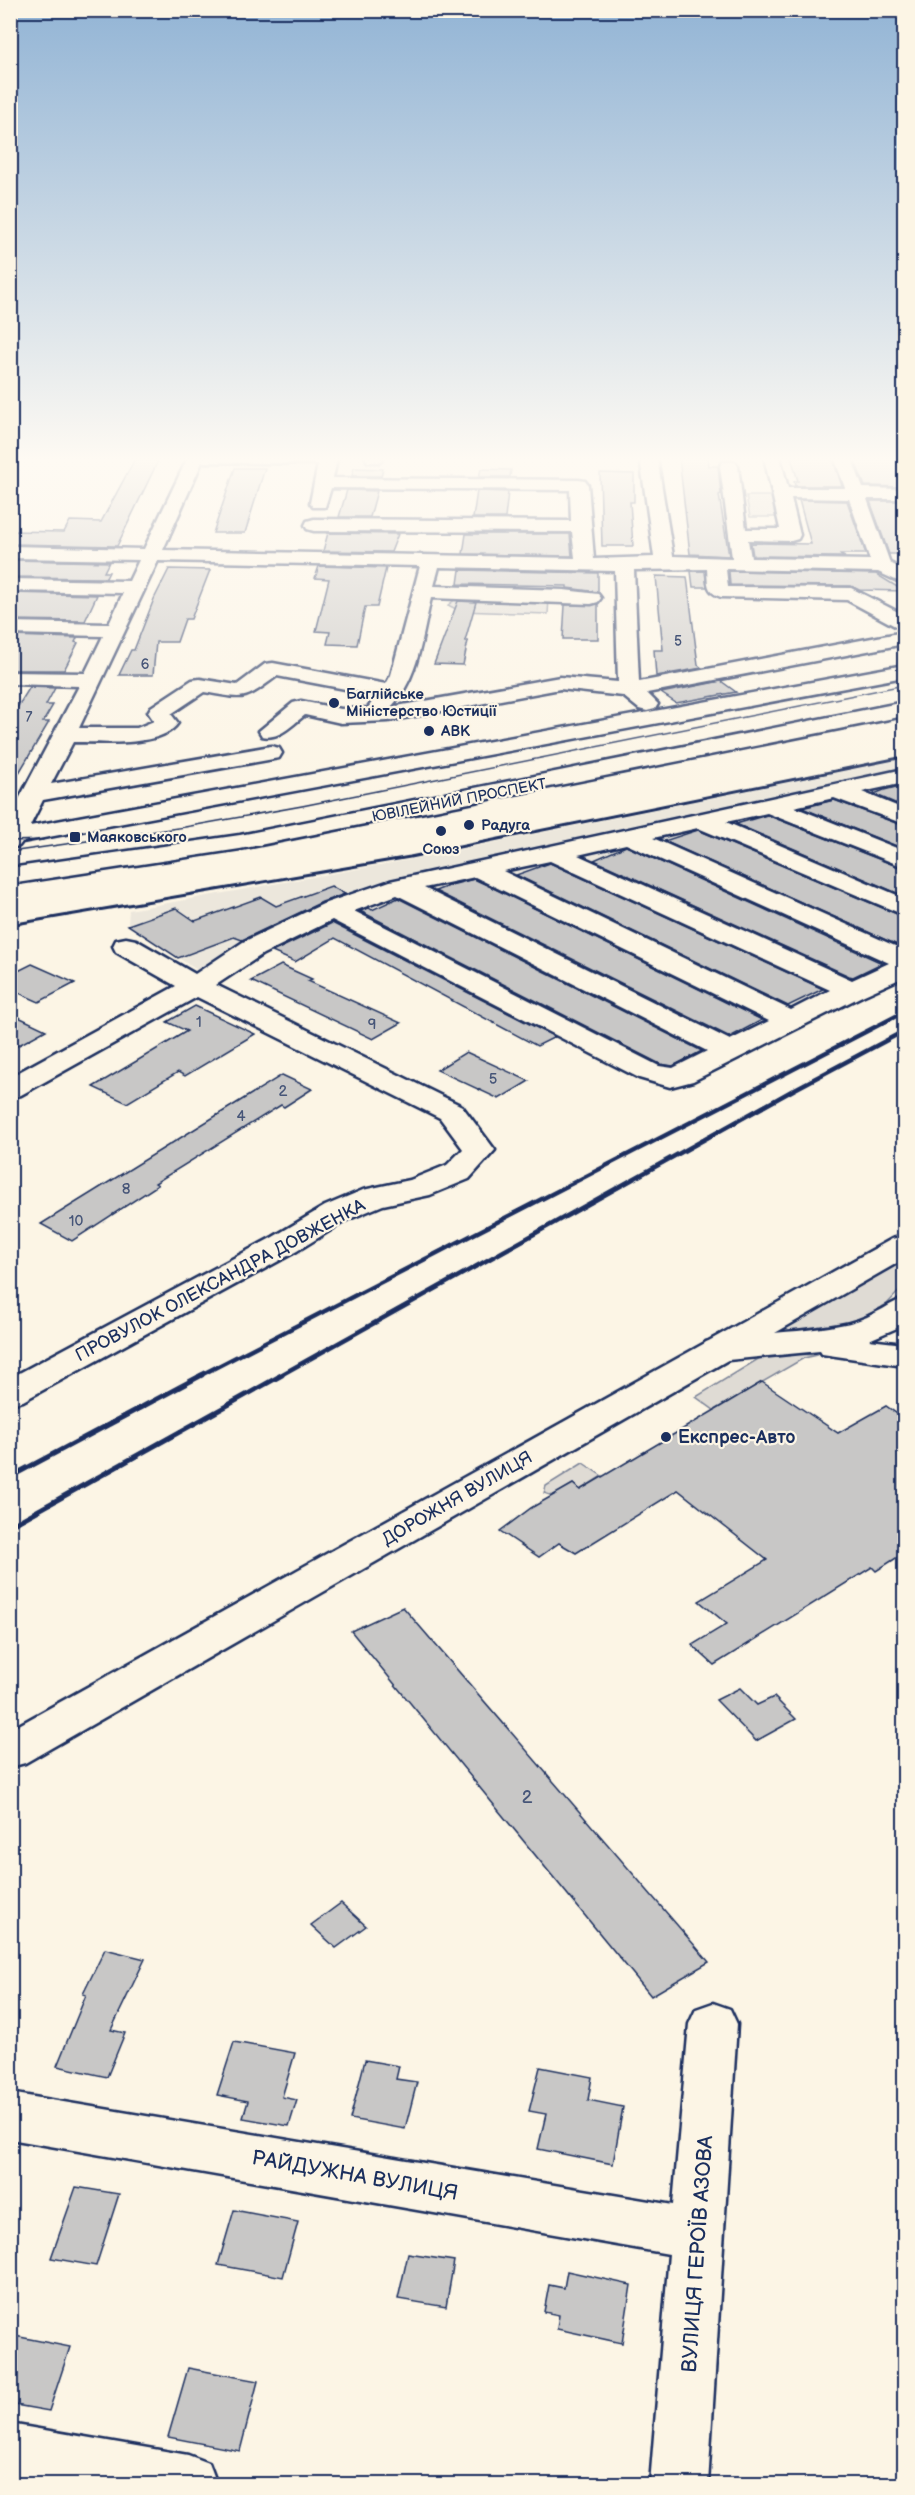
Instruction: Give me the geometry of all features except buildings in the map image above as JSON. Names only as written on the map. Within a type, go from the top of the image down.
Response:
[{"type":"street","points":[[11,838],[93,680],[143,573]]},
{"type":"street","points":[[370,715],[393,692],[402,675],[423,592],[432,573]]},
{"type":"street","points":[[624,573],[629,690],[662,717]]},
{"type":"street","points":[[717,573],[719,590],[728,593],[851,594],[904,623]]},
{"type":"street","points":[[10,585],[137,587]]},
{"type":"street","points":[[423,592],[591,598]]},
{"type":"street","points":[[10,628],[116,630]]},
{"type":"street","points":[[35,794],[270,742],[301,708],[341,716],[388,714],[560,683],[629,690],[904,638]]},
{"type":"street","points":[[829,652],[872,677]]},
{"type":"street","points":[[64,735],[140,735],[167,723],[159,712],[200,685],[241,692],[273,669],[393,692]]},
{"type":"street","points":[[11,838],[904,671]]},
{"type":"street","points":[[10,678],[93,680]]},
{"type":"street","name":"ЮВІЛЕЙНИЙ ПРОСПЕКТ","points":[[10,876],[251,840],[904,710]]},
{"type":"street","points":[[10,1089],[196,986],[253,948],[332,910],[399,886],[904,776]]},
{"type":"street","points":[[834,790],[904,817]]},
{"type":"street","points":[[770,806],[904,860]]},
{"type":"street","points":[[702,821],[904,907]]},
{"type":"street","points":[[628,836],[904,960]]},
{"type":"street","points":[[554,853],[852,990]]},
{"type":"street","points":[[477,868],[792,1021]]},
{"type":"street","points":[[399,886],[729,1051]]},
{"type":"street","points":[[332,910],[649,1072],[670,1078],[683,1075],[852,990],[904,967]]},
{"type":"street","name":"ПРОВУЛОК ОЛЕКСАНДРА ДОВЖЕНКА","points":[[10,1393],[285,1244],[336,1213],[374,1197],[419,1188],[458,1172],[479,1150],[452,1112],[196,986],[126,946]]},
{"type":"street","name":"ДОРОЖНЯ ВУЛИЦЯ","points":[[10,1751],[718,1350],[903,1251]]},
{"type":"street","points":[[802,1341],[870,1330],[904,1334]]},
{"type":"street","points":[[718,1350],[904,1334]]},
{"type":"street","name":"ВУЛИЦЯ ГЕРОЇВ АЗОВА","points":[[679,2484],[713,2024]]},
{"type":"street","name":"РАЙДУЖНА ВУЛИЦЯ","points":[[10,2116],[699,2234]]},
{"type":"street","points":[[10,2453],[188,2484]]},
{"type":"shaded area","points":[[456,599],[549,599],[548,614],[460,611],[448,605]]},
{"type":"shaded area","points":[[904,759],[904,977],[691,1076],[655,1087],[555,1038],[537,1046],[364,954],[381,946],[329,917],[197,970],[128,925],[129,910],[408,860]]},
{"type":"shaded area","points":[[893,1264],[904,1268],[904,1286],[887,1304],[857,1321],[756,1340]]},
{"type":"shaded area","points":[[768,1353],[818,1355],[804,1358],[714,1410],[696,1397]]},
{"type":"shaded area","points":[[583,1463],[602,1476],[580,1490],[573,1484],[553,1496],[544,1493],[546,1486]]},
{"type":"tram line","points":[[10,852],[185,827],[302,806],[904,685]]},
{"type":"tram line","points":[[10,841],[43,840]]},
{"type":"railway","points":[[10,925],[410,857],[904,757]]},
{"type":"railway","points":[[199,1376],[904,1012]]},
{"type":"railway","points":[[279,1376],[795,1089],[904,1031]]},
{"type":"railway","points":[[10,1477],[202,1375]]},
{"type":"railway","points":[[10,1526],[282,1375]]},
{"type":"place","name":"Баглійське Міністерство Юстиції","points":[[334,703]]},
{"type":"place","name":"АВК","points":[[429,731]]},
{"type":"place","name":"Радуга","points":[[469,825]]},
{"type":"place","name":"Союз","points":[[441,831]]},
{"type":"place","name":"Маяковського","points":[[75,837]]},
{"type":"place","name":"Експрес-Авто","points":[[666,1437]]}]
